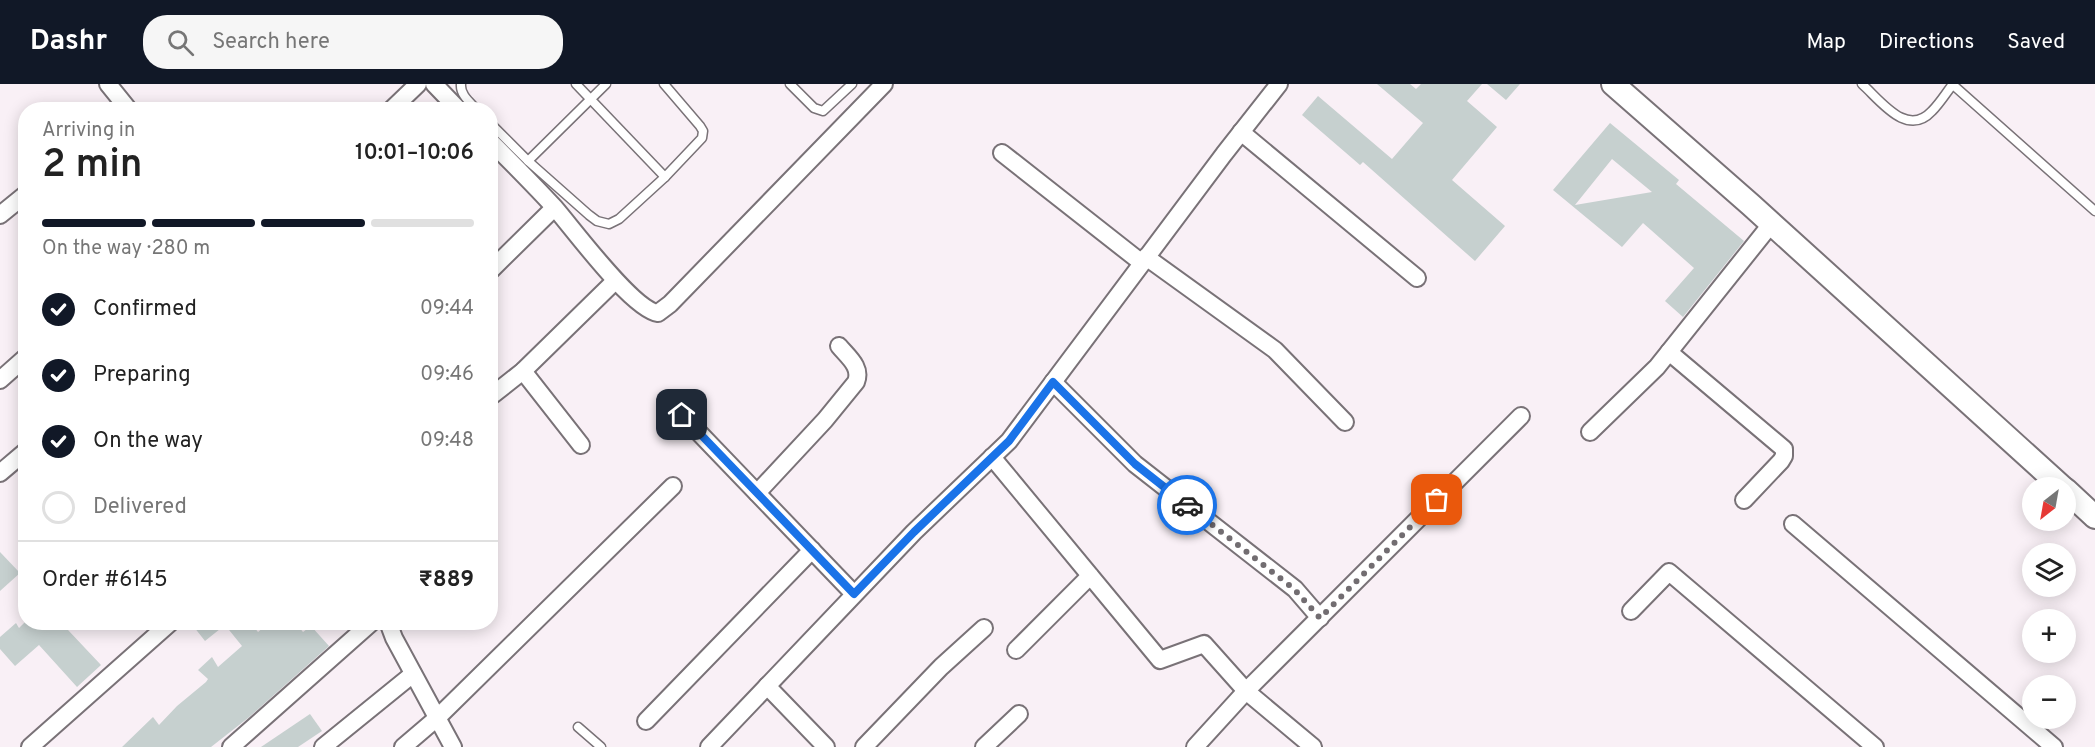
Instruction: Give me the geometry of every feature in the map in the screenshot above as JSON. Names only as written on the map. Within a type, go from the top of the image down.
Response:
[{"type":"street","points":[[108,84],[121,102]]},
{"type":"street","points":[[399,102],[418,84]]},
{"type":"street","points":[[434,84],[451,102]]},
{"type":"street","points":[[498,149],[554,208],[615,280],[654,313],[662,311],[884,84]]},
{"type":"street","points":[[709,747],[914,532],[1009,441],[1279,84]]},
{"type":"street","points":[[1612,84],[1772,223],[2051,477]]},
{"type":"street","points":[[1241,132],[1417,278]]},
{"type":"street","points":[[1002,153],[1144,260],[1275,350],[1345,422]]},
{"type":"street","points":[[0,215],[18,200]]},
{"type":"street","points":[[498,263],[554,208]]},
{"type":"street","points":[[1590,432],[1646,380],[1772,223]]},
{"type":"street","points":[[498,391],[523,371],[615,280]]},
{"type":"street","points":[[757,493],[825,420],[856,382],[858,371],[839,346]]},
{"type":"street","points":[[1669,352],[1784,449],[1781,461],[1744,500]]},
{"type":"street","points":[[0,380],[18,364]]},
{"type":"street","points":[[523,371],[581,445]]},
{"type":"street","points":[[1053,382],[1135,464],[1294,589],[1320,618]]},
{"type":"street","points":[[682,415],[854,594]]},
{"type":"street","points":[[1195,747],[1246,691],[1521,416]]},
{"type":"street","points":[[0,472],[18,457]]},
{"type":"street","points":[[992,457],[1160,660],[1204,644],[1246,691],[1313,747]]},
{"type":"street","points":[[403,747],[437,718],[673,486]]},
{"type":"street","points":[[2076,500],[2095,517]]},
{"type":"street","points":[[1793,524],[2054,747]]},
{"type":"street","points":[[646,721],[812,550]]},
{"type":"street","points":[[1631,611],[1669,572],[1875,747]]},
{"type":"street","points":[[1016,650],[1090,576]]},
{"type":"street","points":[[864,747],[941,667],[984,627]]},
{"type":"street","points":[[30,747],[162,630]]},
{"type":"street","points":[[231,747],[363,630]]},
{"type":"street","points":[[391,630],[453,747]]},
{"type":"street","points":[[323,747],[413,674]]},
{"type":"street","points":[[767,686],[826,747]]},
{"type":"street","points":[[984,747],[1019,714]]},
{"type":"lane","points":[[460,84],[460,90],[470,102]]},
{"type":"lane","points":[[576,84],[665,177]]},
{"type":"lane","points":[[528,161],[606,84]]},
{"type":"lane","points":[[498,131],[528,161],[590,215],[604,224],[609,224],[619,219],[665,177],[697,145],[703,135],[699,126],[664,84]]},
{"type":"lane","points":[[790,84],[814,108],[822,111],[852,84]]},
{"type":"lane","points":[[1862,84],[1898,116],[1912,122],[1917,122],[1932,111],[1952,84],[2095,211]]},
{"type":"lane","points":[[578,727],[601,747]]},
{"type":"building","points":[[1377,84],[1410,84],[1416,89],[1421,84],[1482,84],[1467,101],[1497,127],[1452,180],[1505,226],[1475,261],[1363,162],[1360,165],[1302,115],[1318,96],[1392,159],[1423,123]]},
{"type":"building","points":[[1487,84],[1520,84],[1506,100]]},
{"type":"building","points":[[1610,123],[1679,180],[1676,184],[1744,241],[1683,317],[1665,301],[1694,268],[1643,223],[1622,247],[1553,190]],"holes":[[[1612,159],[1652,192],[1575,205]]]},
{"type":"building","points":[[0,552],[18,571],[18,575],[0,591]]},
{"type":"building","points":[[16,623],[18,630],[68,630],[101,665],[77,687],[39,645],[15,666],[0,649],[0,637]]},
{"type":"building","points":[[196,630],[219,630],[205,641]]},
{"type":"building","points":[[229,630],[256,630],[258,632],[260,630],[301,630],[303,632],[315,630],[329,646],[248,718],[211,747],[122,747],[153,717],[159,725],[177,706],[206,682],[208,679],[198,670],[212,657],[218,667],[242,646]]},
{"type":"building","points":[[310,714],[322,731],[298,747],[261,747]]},
{"type":"way so far","points":[[1187,505],[1294,589],[1320,618],[1437,500]]},
{"type":"route","points":[[682,415],[854,594],[914,532],[1009,441],[1053,382],[1135,464],[1187,505]]}]
